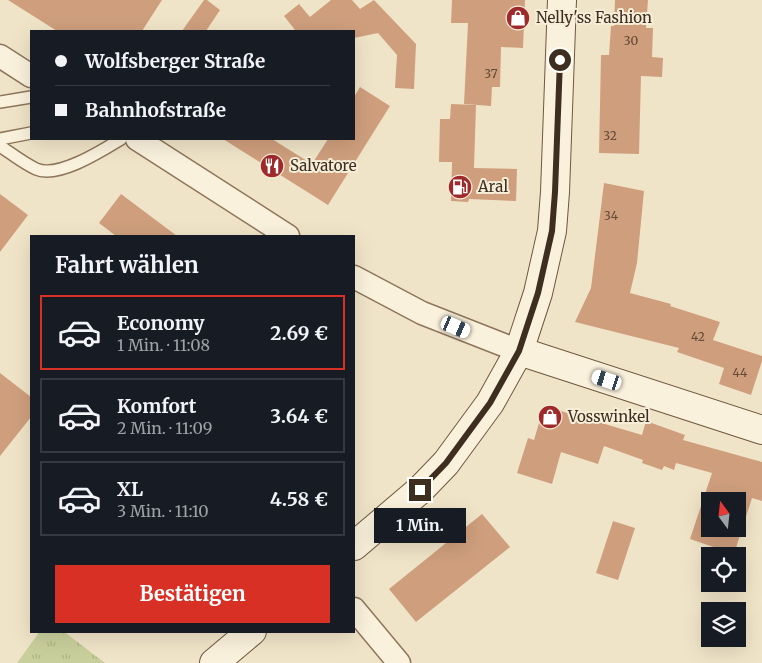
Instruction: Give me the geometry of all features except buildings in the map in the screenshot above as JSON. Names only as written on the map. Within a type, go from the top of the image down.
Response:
[{"type":"main road","points":[[355,545],[420,490],[446,463],[490,403],[519,351],[538,293],[552,231],[562,0]]},
{"type":"main road","points":[[519,351],[762,430]]},
{"type":"main road","points":[[214,663],[250,633]]},
{"type":"street","points":[[0,56],[30,75]]},
{"type":"street","points":[[139,140],[286,235]]},
{"type":"street","points":[[355,278],[422,313],[519,351]]},
{"type":"street","points":[[355,610],[399,663]]},
{"type":"lane","points":[[0,102],[30,97]]},
{"type":"lane","points":[[0,139],[30,133]]},
{"type":"lane","points":[[0,146],[38,170],[54,171],[86,159],[119,140]]},
{"type":"green space","points":[[39,633],[66,633],[105,663],[17,663]]},
{"type":"place","name":"Nelly'ss Fashion","points":[[518,18]]},
{"type":"place","name":"Salvatore","points":[[272,166]]},
{"type":"place","name":"Aral","points":[[460,187]]},
{"type":"place","name":"Vosswinkel","points":[[550,417]]},
{"type":"route","points":[[420,490],[446,463],[467,437],[490,403],[519,351],[538,293],[552,231],[560,60]]}]
